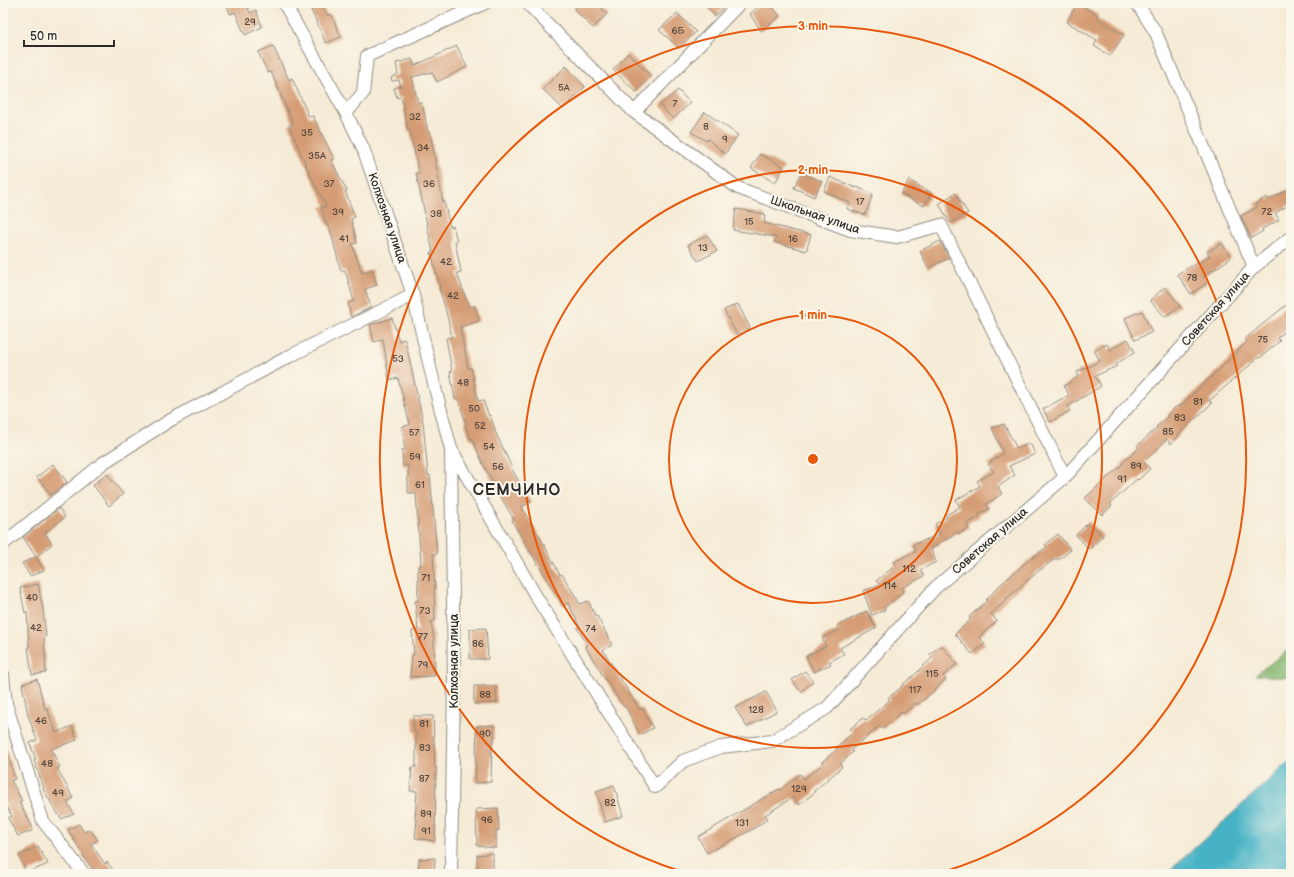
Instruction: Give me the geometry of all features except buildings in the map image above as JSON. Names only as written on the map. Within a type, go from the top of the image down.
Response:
[{"type":"street","name":"Колхозная улица","points":[[284,3],[346,113],[363,148],[413,295],[451,449],[454,680],[451,874]]},
{"type":"street","points":[[346,113],[362,93],[367,56],[485,3]]},
{"type":"street","name":"Школьная улица","points":[[529,3],[530,6],[634,112],[738,188],[850,230],[897,237],[941,225],[1064,477]]},
{"type":"street","points":[[634,112],[740,3]]},
{"type":"street","points":[[1137,3],[1156,32],[1254,267]]},
{"type":"street","name":"Советская улица","points":[[655,787],[683,761],[721,747],[772,741],[827,708],[936,587],[1064,477],[1254,267],[1291,237]]},
{"type":"street","points":[[3,544],[103,463],[170,420],[290,356],[413,295]]},
{"type":"street","name":"Колхозная улица","points":[[451,449],[537,598],[655,787]]},
{"type":"street","points":[[3,675],[6,704],[43,821],[84,874]]},
{"type":"green space","points":[[1291,648],[1291,678],[1255,675]]},
{"type":"water","points":[[1291,760],[1291,870],[1287,874],[1166,874]]},
{"type":"district","name":"СЕМЧИНО","points":[[517,490]]}]
